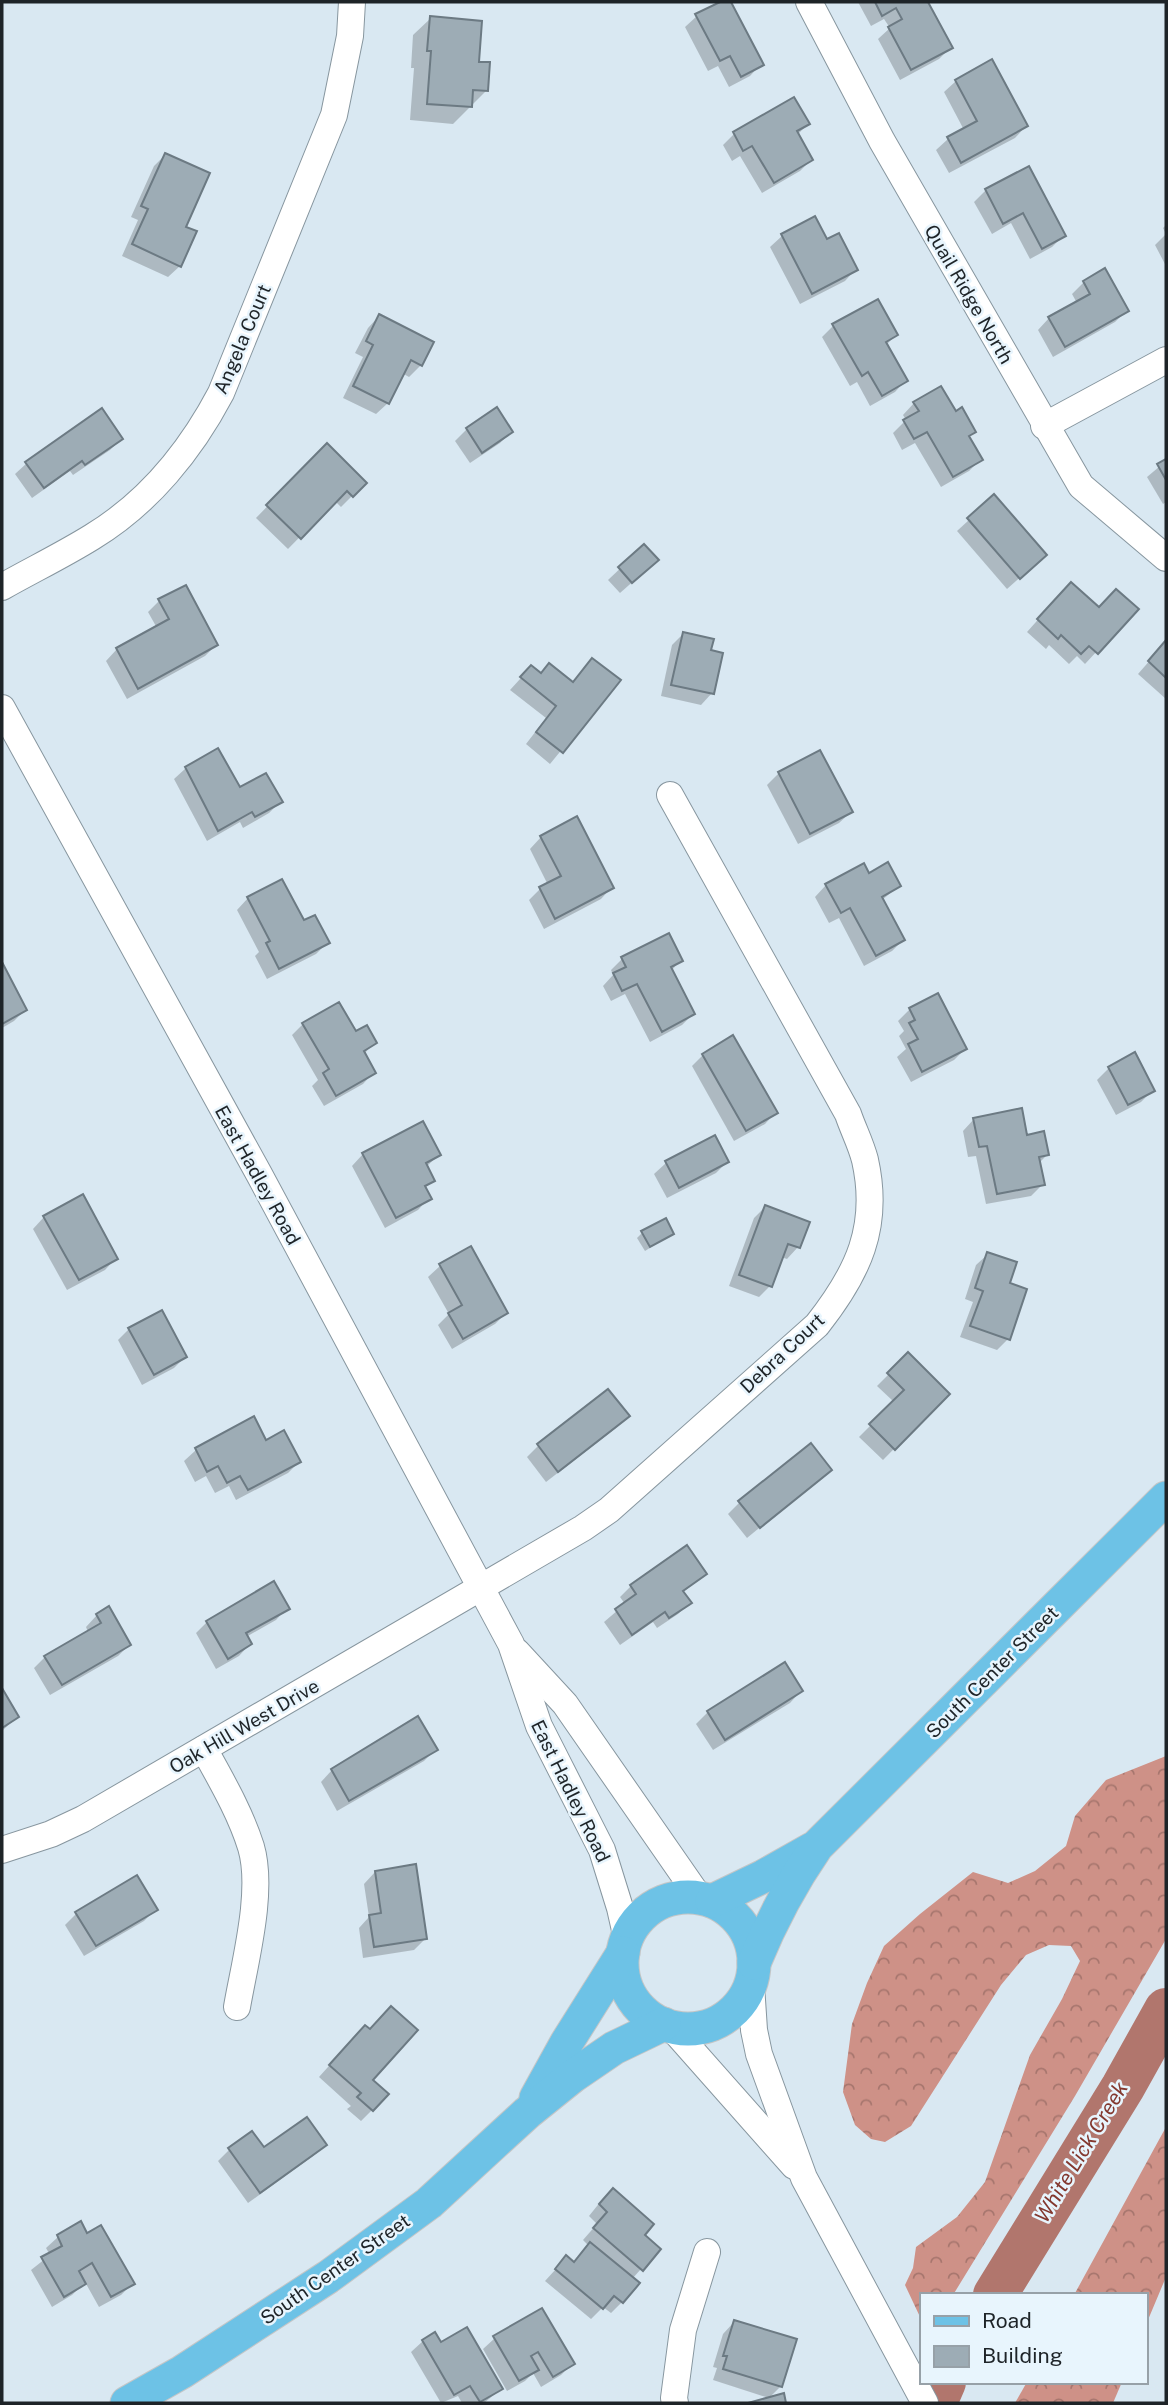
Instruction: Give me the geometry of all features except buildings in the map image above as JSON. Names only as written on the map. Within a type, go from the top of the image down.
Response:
[{"type":"main road","name":"South Center Street","points":[[752,1974],[770,1925],[789,1887],[817,1846],[1166,1498]]},
{"type":"main road","name":"South Center Street","points":[[706,1899],[764,1876],[817,1846]]},
{"type":"main road","points":[[669,1899],[706,1899],[730,1911],[743,1926],[752,1944],[752,1974],[736,2009],[712,2024],[699,2028],[667,2025],[646,2013],[631,1996],[624,1976],[625,1946],[633,1925],[656,1905],[669,1899]]},
{"type":"main road","name":"South Center Street","points":[[527,2113],[625,1946]]},
{"type":"main road","name":"South Center Street","points":[[127,2403],[182,2372],[328,2277],[429,2203],[527,2113],[604,2054],[667,2025]]},
{"type":"street","name":"Angela Court","points":[[2,587],[94,536],[131,509],[169,471],[203,427],[221,393],[334,115],[350,36],[352,2]]},
{"type":"street","name":"Quail Ridge North","points":[[809,2],[882,141],[1081,486],[1166,558]]},
{"type":"street","points":[[1044,426],[1166,360]]},
{"type":"street","name":"East Hadley Road","points":[[2,709],[258,1174],[511,1644],[539,1726],[602,1850],[620,1908],[625,1946]]},
{"type":"street","name":"Debra Court","points":[[480,1589],[583,1528],[608,1510],[817,1325],[838,1298],[859,1260],[867,1235],[869,1191],[864,1159],[848,1114],[670,795]]},
{"type":"street","name":"Oak Hill West Drive","points":[[2,1850],[51,1834],[83,1819],[480,1589]]},
{"type":"street","name":"East Hadley Road","points":[[511,1644],[565,1704],[706,1899]]},
{"type":"street","points":[[204,1749],[233,1802],[251,1849],[256,1895],[237,2007]]},
{"type":"street","points":[[752,1974],[754,2031],[759,2054],[804,2178],[925,2403]]},
{"type":"street","points":[[667,2025],[804,2178]]},
{"type":"street","points":[[669,2401],[683,2330],[706,2252]]},
{"type":"green space","points":[[1166,1756],[1166,1939],[1075,2096],[954,2293],[920,2293],[920,2317],[905,2285],[913,2268],[916,2247],[957,2217],[985,2182],[1030,2055],[1080,1961],[1071,1946],[1049,1945],[1026,1955],[1001,1985],[911,2126],[885,2142],[871,2139],[855,2125],[843,2092],[852,2024],[884,1946],[973,1872],[1008,1883],[1035,1871],[1066,1846],[1075,1816],[1106,1780]]},
{"type":"green space","points":[[1166,2127],[1166,2277],[1147,2322],[1147,2293],[1075,2293]]},
{"type":"green space","points":[[1026,2384],[1121,2384],[1113,2403],[1015,2403]]},
{"type":"waterway","name":"White Lick Creek","points":[[996,2293],[1123,2087],[1166,2010]]},
{"type":"waterway","name":"White Lick Creek","points":[[935,2403],[943,2384]]}]
